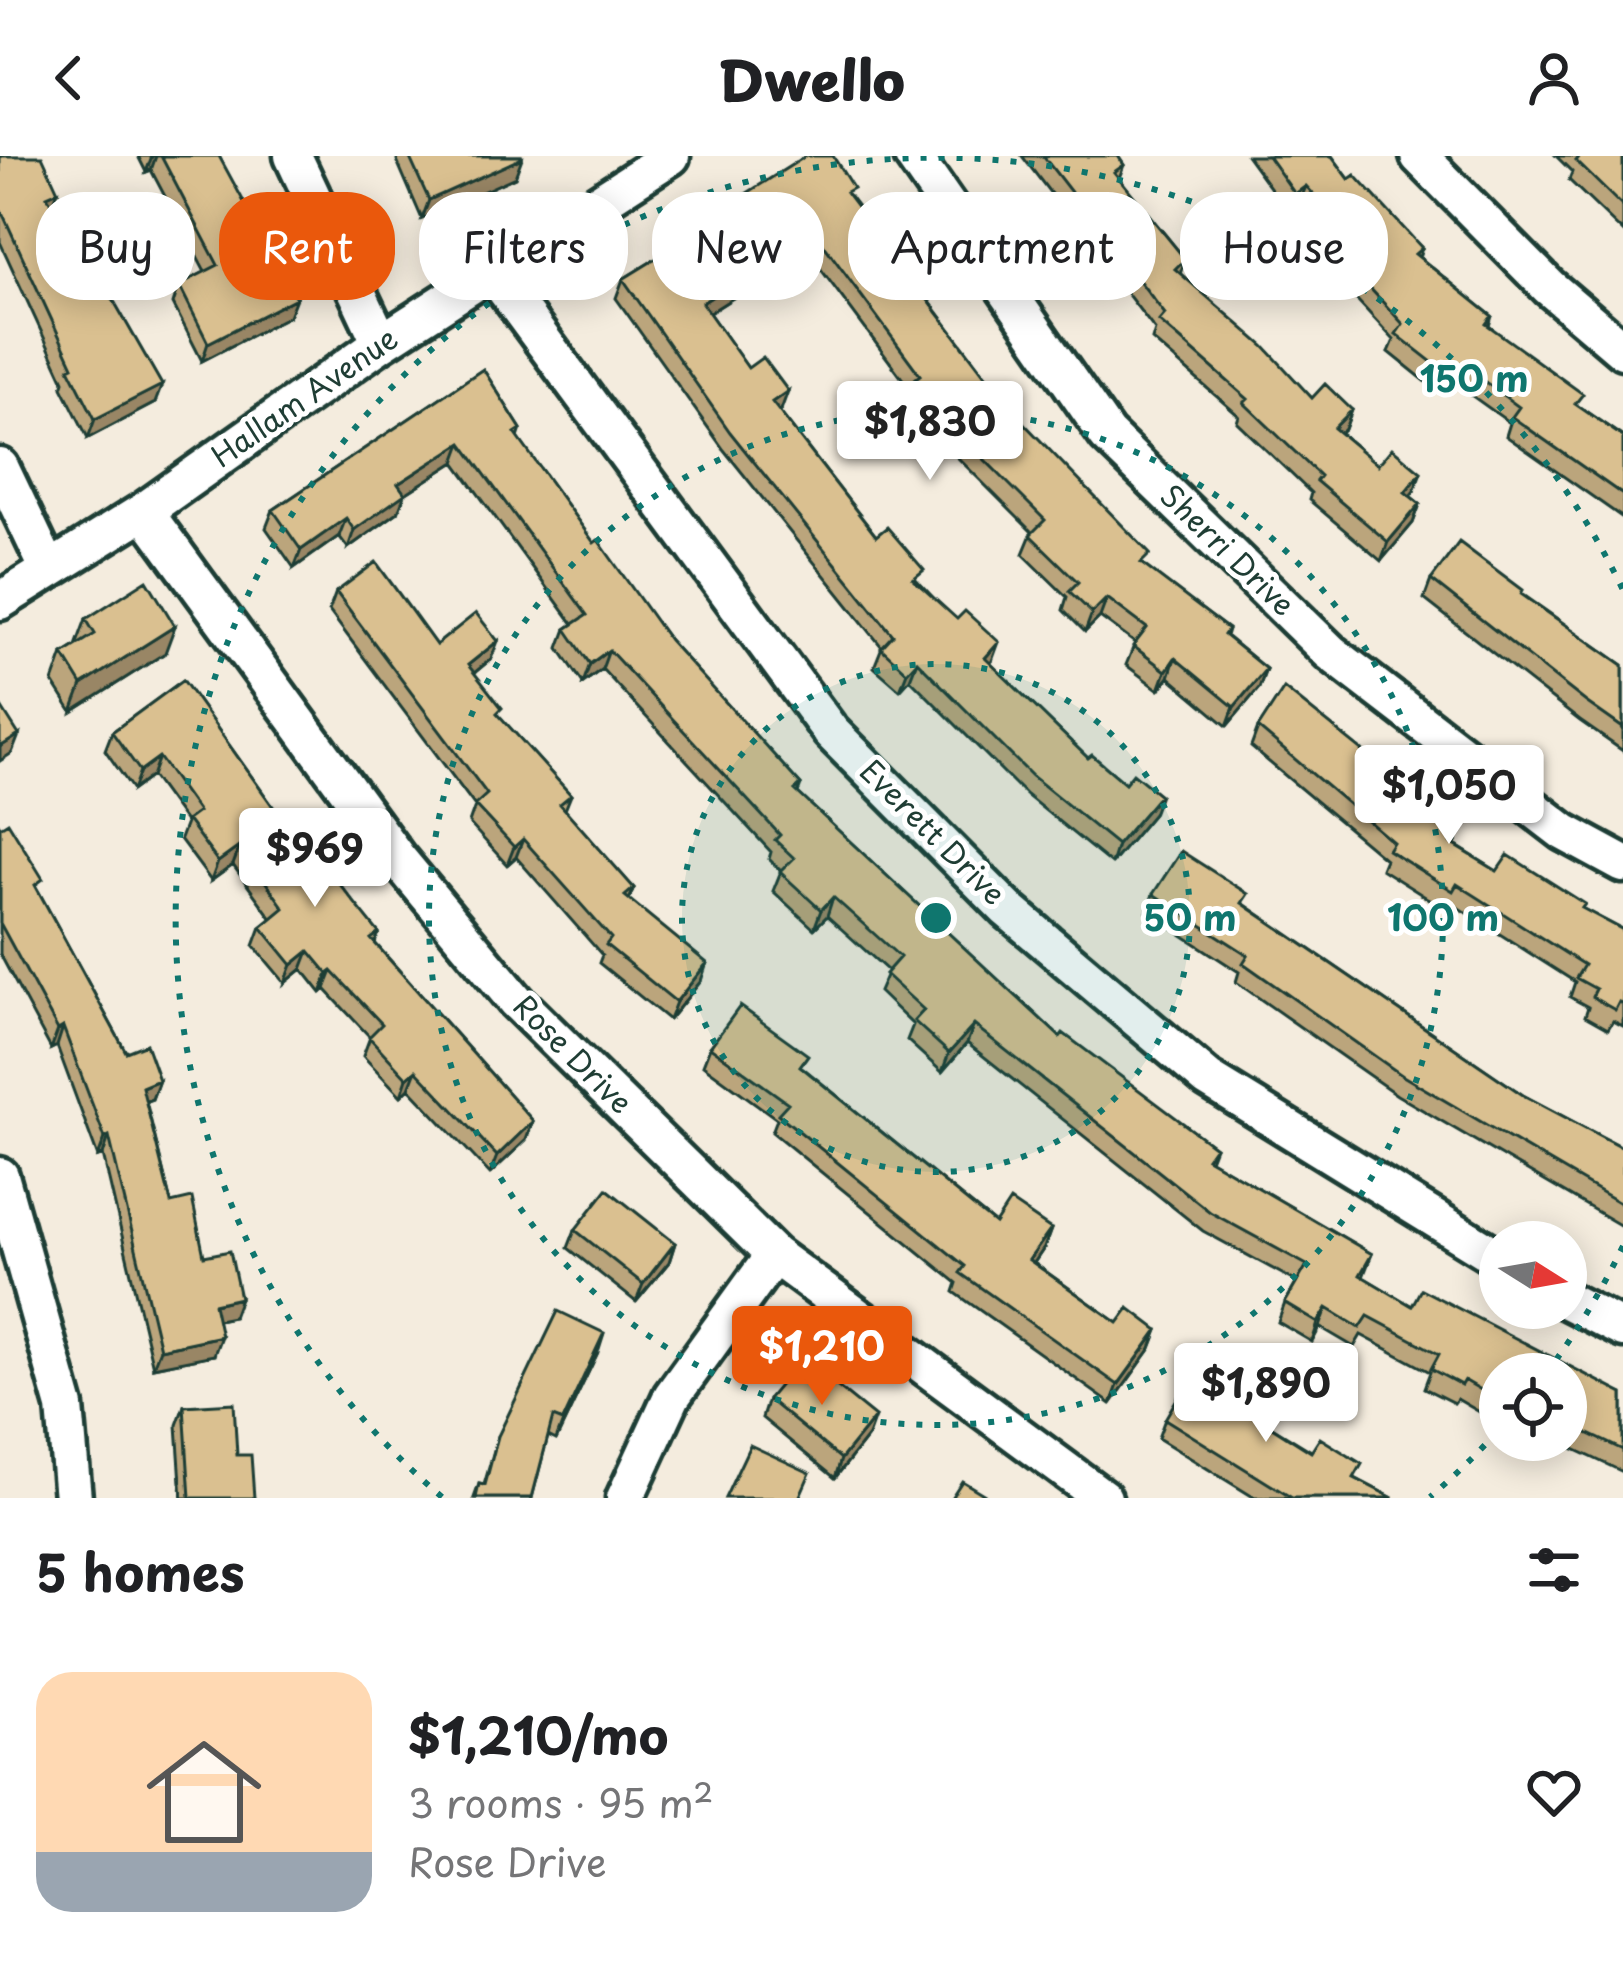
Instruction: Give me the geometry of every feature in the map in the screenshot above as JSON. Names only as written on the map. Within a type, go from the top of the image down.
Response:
[{"type":"street","points":[[292,156],[381,343]]},
{"type":"street","name":"Hallam Avenue","points":[[617,192],[671,156]]},
{"type":"street","name":"Sherri Drive","points":[[913,156],[1107,435],[1330,652],[1564,832],[1623,864]]},
{"type":"street","points":[[1419,156],[1549,287],[1623,350]]},
{"type":"street","name":"Hallam Avenue","points":[[0,602],[145,511],[381,343],[450,300]]},
{"type":"street","name":"Everett Drive","points":[[514,300],[831,732],[1007,909],[1208,1079],[1479,1246]]},
{"type":"street","points":[[0,467],[49,570]]},
{"type":"street","name":"Rose Drive","points":[[145,511],[398,860],[516,1001],[774,1255],[1103,1498]]},
{"type":"street","points":[[0,1176],[65,1406],[73,1498]]},
{"type":"street","points":[[625,1498],[672,1396],[774,1255]]},
{"type":"street","points":[[1587,1311],[1623,1329]]},
{"type":"building","points":[[0,156],[42,156],[58,191],[36,192],[36,286],[0,208]]},
{"type":"building","points":[[161,156],[219,156],[239,192],[219,192],[219,300],[292,300],[208,343],[186,300],[195,300],[195,277],[218,265],[195,221],[195,192],[180,192]]},
{"type":"building","points":[[409,156],[522,158],[447,192],[425,192]]},
{"type":"building","points":[[806,156],[833,156],[853,188],[846,192],[848,278],[824,245],[824,192],[749,192]]},
{"type":"building","points":[[1043,156],[1118,156],[1124,165],[1114,172],[1130,192],[1071,192]]},
{"type":"building","points":[[1268,156],[1332,156],[1349,179],[1355,175],[1371,192],[1311,192],[1306,186],[1294,192]]},
{"type":"building","points":[[1580,156],[1623,156],[1623,207],[1576,161]]},
{"type":"building","points":[[1388,211],[1422,248],[1415,254],[1492,316],[1486,324],[1583,394],[1575,404],[1623,437],[1623,495],[1512,417],[1519,407],[1457,361],[1447,374],[1396,334],[1403,324],[1381,300],[1388,300]]},
{"type":"building","points":[[1156,223],[1180,253],[1175,269],[1180,273],[1180,300],[1211,300],[1264,346],[1312,398],[1325,384],[1352,410],[1334,428],[1378,465],[1392,448],[1421,472],[1405,492],[1420,504],[1388,542],[1316,481],[1320,476],[1244,403],[1248,399],[1159,321],[1165,314],[1154,300]]},
{"type":"building","points":[[652,261],[652,300],[707,300],[702,303],[748,368],[763,357],[788,391],[772,402],[876,536],[887,527],[924,570],[913,579],[957,619],[965,611],[999,642],[985,658],[1088,758],[1092,755],[1125,783],[1133,773],[1160,795],[1117,845],[1032,776],[917,661],[907,672],[881,648],[893,635],[730,432],[628,286],[628,276]]},
{"type":"building","points":[[43,300],[113,300],[162,385],[95,419],[69,368],[73,366]]},
{"type":"building","points":[[865,300],[928,300],[1013,412],[1150,554],[1141,563],[1228,629],[1224,635],[1266,669],[1234,707],[1175,658],[1166,671],[1133,646],[1147,628],[1107,598],[1092,613],[1069,591],[1078,582],[1030,535],[1045,520],[953,428],[935,440],[899,391],[920,375]]},
{"type":"building","points":[[483,369],[521,429],[515,433],[594,543],[598,540],[669,640],[801,785],[795,790],[1060,1037],[1063,1033],[1215,1147],[1207,1158],[1372,1254],[1360,1275],[1412,1306],[1421,1289],[1479,1319],[1479,1329],[1498,1329],[1544,1353],[1479,1353],[1479,1389],[1431,1369],[1439,1354],[1368,1316],[1360,1328],[1327,1308],[1318,1323],[1285,1303],[1307,1265],[1210,1212],[974,1025],[949,1053],[914,1021],[924,1010],[885,974],[900,957],[833,897],[821,910],[780,872],[794,858],[775,840],[780,835],[609,650],[590,664],[566,629],[587,615],[462,443],[398,484],[405,494],[354,530],[346,518],[301,550],[273,510]]},
{"type":"building","points":[[1459,542],[1523,590],[1521,594],[1623,665],[1623,728],[1431,580]]},
{"type":"building","points":[[376,562],[436,645],[476,613],[498,641],[468,665],[502,708],[497,713],[571,795],[560,804],[634,888],[625,896],[707,963],[676,1002],[606,945],[611,938],[523,839],[514,847],[475,805],[487,794],[336,592]]},
{"type":"building","points":[[147,580],[175,626],[82,685],[63,654],[95,634],[86,619]]},
{"type":"building","points":[[183,680],[323,877],[330,872],[379,933],[371,939],[533,1121],[497,1156],[416,1070],[407,1078],[369,1037],[382,1024],[332,971],[328,974],[309,951],[292,965],[261,927],[284,908],[240,846],[218,862],[187,820],[198,812],[159,757],[140,771],[112,732]]},
{"type":"building","points":[[1284,688],[1421,798],[1465,822],[1451,843],[1497,871],[1508,855],[1585,904],[1582,908],[1623,930],[1623,1004],[1619,1002],[1615,1010],[1592,997],[1596,989],[1576,978],[1584,965],[1457,884],[1453,891],[1388,850],[1393,842],[1258,728]]},
{"type":"building","points":[[0,705],[19,735],[0,747]]},
{"type":"building","points":[[8,822],[43,879],[35,885],[126,1052],[146,1044],[159,1080],[142,1087],[171,1203],[192,1198],[204,1256],[230,1251],[240,1298],[214,1304],[221,1336],[160,1349],[109,1136],[105,1138],[63,1027],[58,1030],[0,923],[0,827]]},
{"type":"building","points":[[1181,851],[1248,894],[1242,903],[1523,1095],[1623,1148],[1623,1205],[1403,1076],[1243,963],[1248,955],[1153,894]]},
{"type":"building","points":[[740,1006],[808,1055],[800,1066],[995,1224],[1010,1201],[1051,1229],[1029,1260],[1118,1323],[1129,1308],[1158,1330],[1118,1385],[960,1273],[965,1266],[778,1114],[788,1103],[710,1047]]},
{"type":"building","points":[[607,1189],[675,1243],[643,1284],[575,1230]]},
{"type":"building","points":[[558,1311],[604,1333],[563,1421],[553,1417],[532,1498],[476,1498],[479,1484],[485,1485],[498,1436]]},
{"type":"building","points":[[802,1358],[875,1417],[841,1459],[768,1399]]},
{"type":"building","points":[[1191,1375],[1231,1399],[1238,1387],[1270,1406],[1261,1420],[1311,1452],[1320,1438],[1362,1464],[1354,1478],[1393,1498],[1292,1498],[1165,1419]]},
{"type":"building","points":[[1587,1375],[1623,1394],[1623,1450],[1587,1433]]},
{"type":"building","points":[[234,1403],[237,1455],[251,1455],[254,1498],[190,1498],[184,1406]]},
{"type":"building","points":[[750,1445],[810,1473],[799,1498],[725,1498]]},
{"type":"building","points":[[962,1481],[990,1498],[951,1498]]}]
